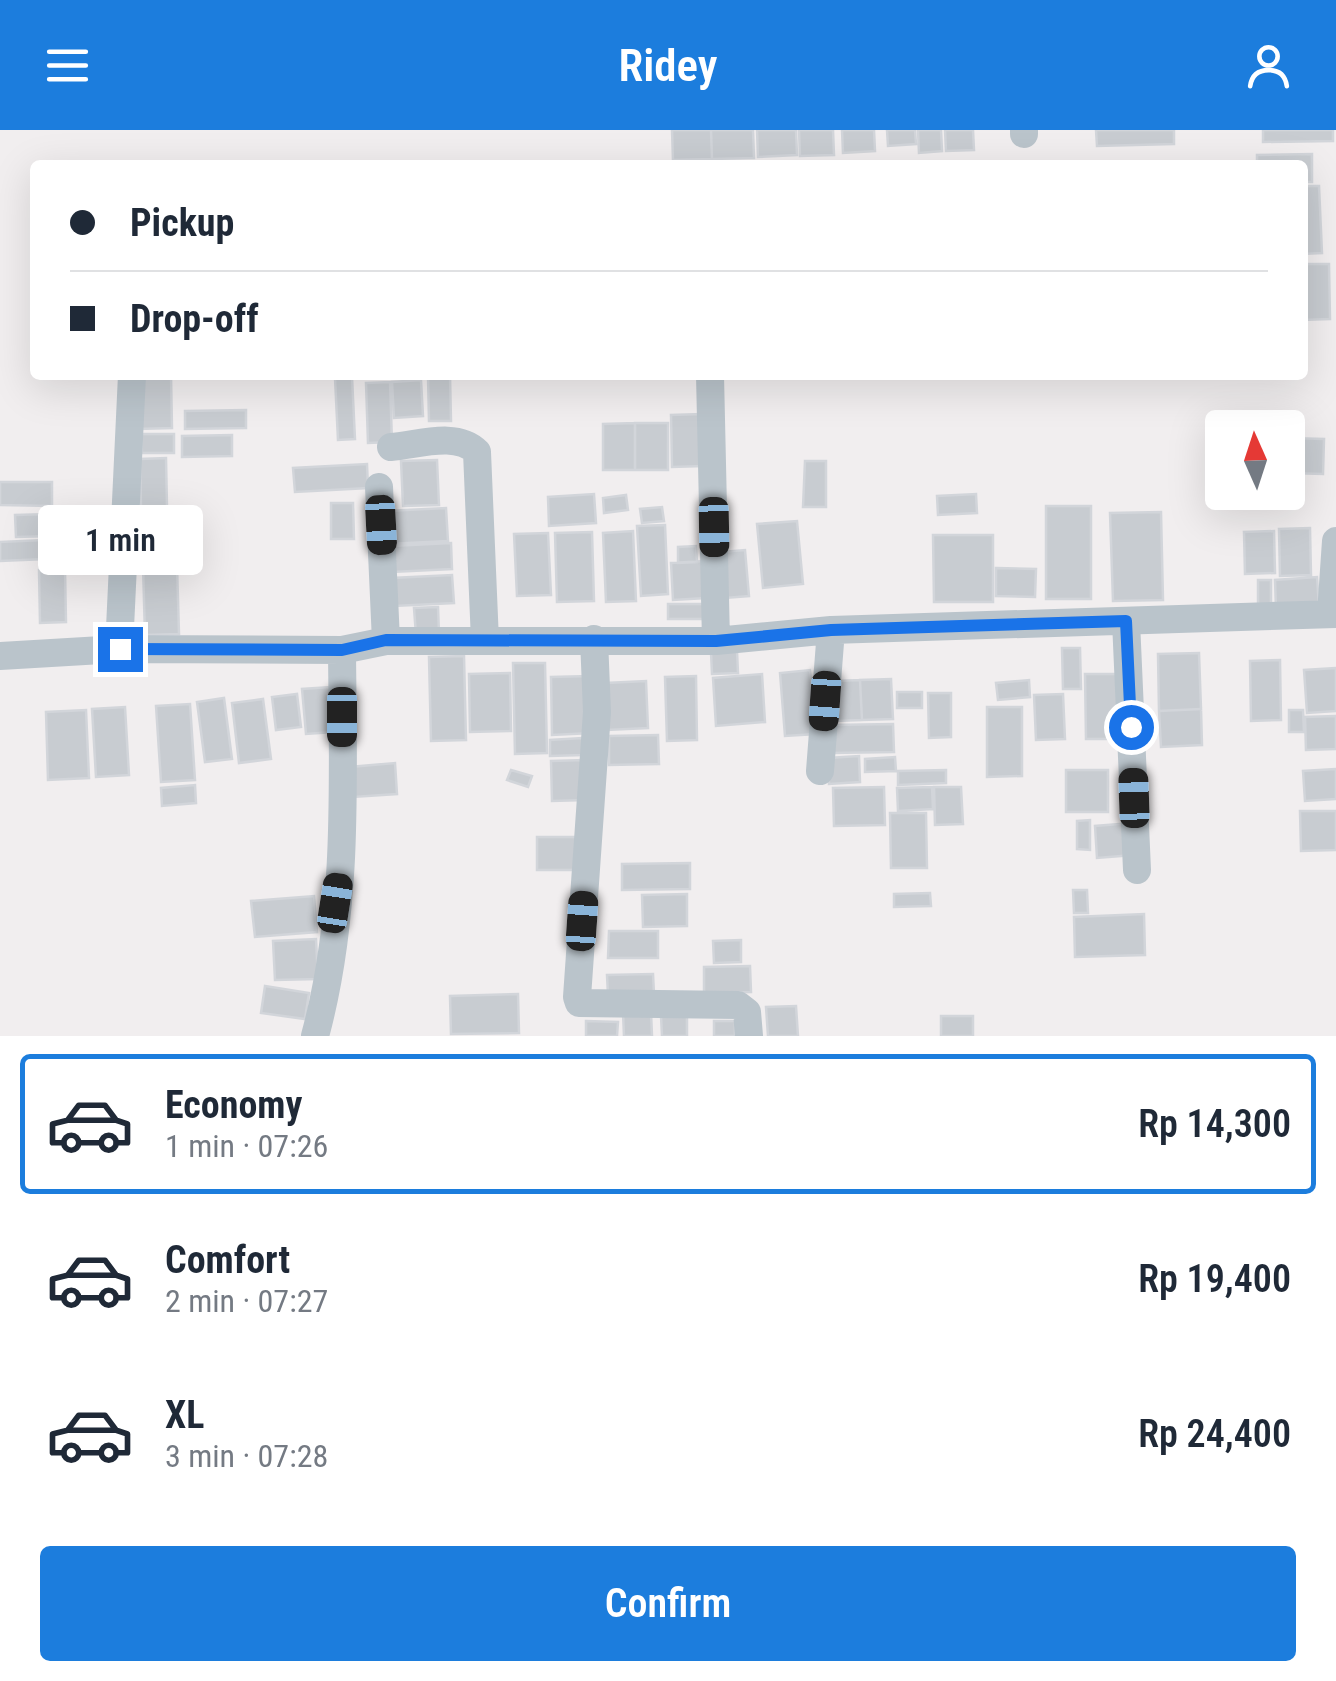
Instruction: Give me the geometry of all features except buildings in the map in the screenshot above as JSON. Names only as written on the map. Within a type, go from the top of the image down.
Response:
[{"type":"street","points":[[120,649],[132,380]]},
{"type":"street","points":[[710,380],[716,641]]},
{"type":"street","points":[[391,448],[454,440],[467,443],[477,452],[485,641]]},
{"type":"street","points":[[380,487],[386,640]]},
{"type":"street","points":[[0,656],[120,649],[342,650],[386,640],[716,641],[831,630],[1333,614],[1336,542]]},
{"type":"street","points":[[1126,621],[1136,870]]},
{"type":"street","points":[[820,771],[831,630]]},
{"type":"street","points":[[594,640],[597,712],[579,1003],[738,1005],[747,1012],[748,1036]]},
{"type":"street","points":[[315,1036],[324,1005],[343,850],[342,650]]},
{"type":"route","points":[[120,649],[342,650],[386,640],[716,641],[831,630],[1126,621],[1131,727]]}]
